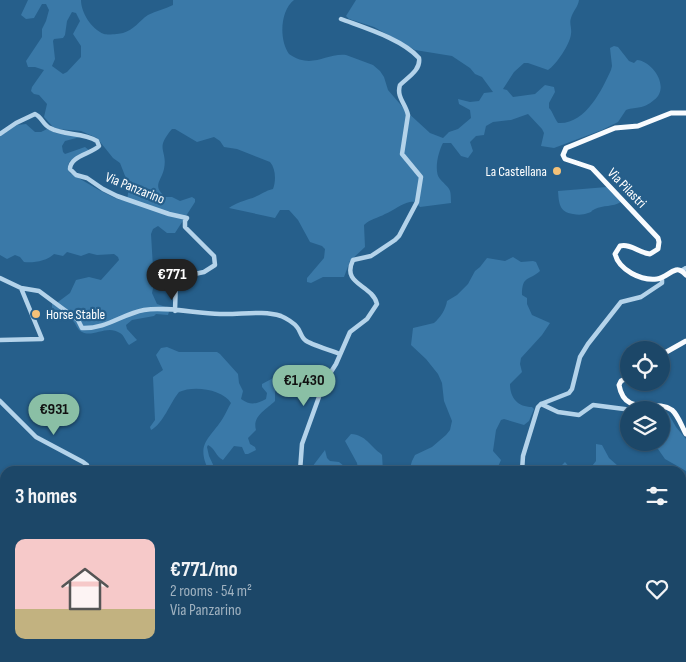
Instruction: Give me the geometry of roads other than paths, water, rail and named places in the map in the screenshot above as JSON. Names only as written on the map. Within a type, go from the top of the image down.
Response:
[{"type":"main road","name":"Via Pilastri","points":[[684,271],[676,270],[662,278],[654,279],[636,276],[628,270],[617,259],[616,250],[620,246],[626,245],[650,254],[658,248],[658,238],[592,168],[565,158],[563,153],[566,148],[614,128],[638,126],[671,113],[686,114]]},
{"type":"main road","points":[[670,350],[686,340]]},
{"type":"main road","points":[[670,409],[675,413],[686,434]]},
{"type":"street","points":[[300,466],[302,444],[324,383],[350,332],[367,319],[377,304],[371,292],[355,282],[352,277],[351,264],[353,260],[371,256],[399,236],[417,202],[420,176],[402,154],[401,150],[408,115],[399,93],[400,85],[418,68],[420,64],[419,58],[402,45],[374,30],[341,19]]},
{"type":"street","name":"Via Panzarino","points":[[0,134],[16,123],[35,114],[39,116],[48,128],[64,133],[82,134],[92,138],[97,141],[99,146],[73,161],[70,169],[76,175],[87,178],[117,196],[186,218],[185,228],[214,256],[216,265],[204,272],[176,278],[175,311]]},
{"type":"street","points":[[0,278],[21,288],[39,291],[78,320],[82,328],[91,328],[115,322],[130,314],[144,310],[157,309],[220,314],[253,313],[280,316],[298,327],[304,340],[340,354]]},
{"type":"street","points":[[522,466],[523,456],[538,407],[569,393],[572,389],[580,357],[621,302],[641,297],[662,283],[662,278]]},
{"type":"street","points":[[0,340],[42,340],[21,288]]},
{"type":"street","points":[[0,401],[36,437],[85,463],[87,466]]},
{"type":"street","points":[[541,404],[558,412],[580,415],[593,405],[620,408]]},
{"type":"place","name":"La Castellana","points":[[557,171]]},
{"type":"place","name":"Horse Stable","points":[[36,314]]}]
